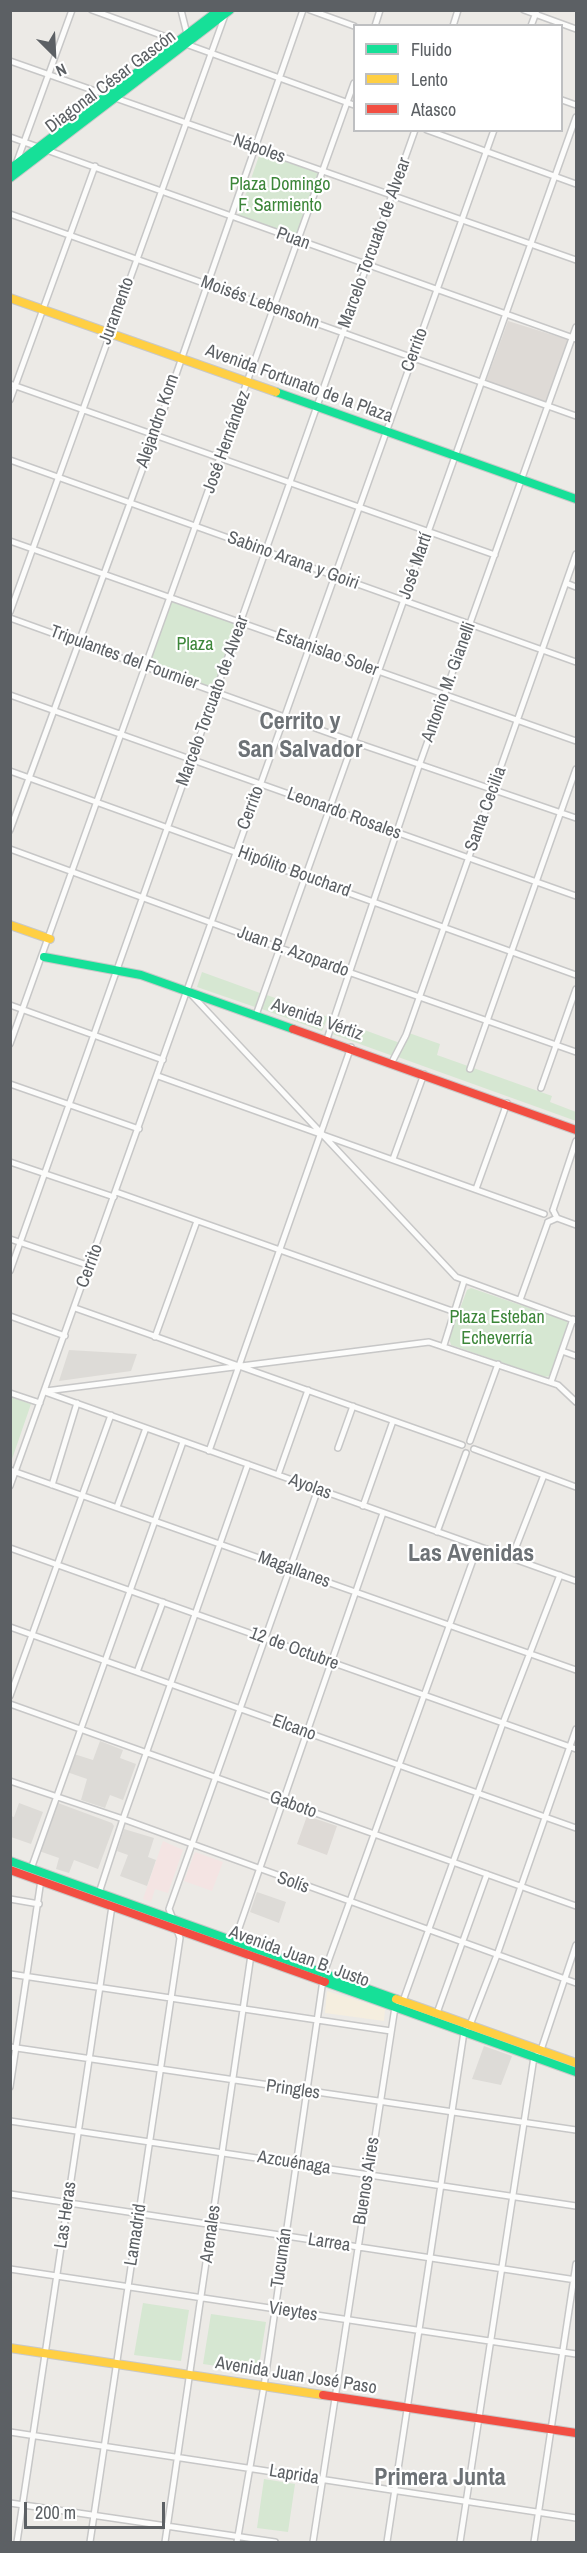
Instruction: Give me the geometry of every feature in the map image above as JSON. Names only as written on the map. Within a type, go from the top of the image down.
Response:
[{"type":"main road","name":"Diagonal César Gascón","points":[[183,42],[187,34],[225,11]]},
{"type":"main road","name":"Diagonal César Gascón","points":[[12,174],[225,11]]},
{"type":"main road","name":"Diagonal César Gascón","points":[[12,174],[44,148]]},
{"type":"main road","name":"Avenida Fortunato de la Plaza","points":[[10,298],[576,499]]},
{"type":"main road","points":[[10,925],[50,939]]},
{"type":"main road","name":"Avenida Vértiz","points":[[44,957],[117,969],[188,991],[351,1047],[576,1130]]},
{"type":"main road","name":"Avenida Juan B. Justo","points":[[10,1861],[173,1919],[236,1937],[395,2007],[576,2072]]},
{"type":"main road","name":"Avenida Juan B. Justo","points":[[10,1870],[253,1956],[403,2001],[576,2063]]},
{"type":"main road","name":"Avenida Juan José Paso","points":[[10,2348],[576,2433]]},
{"type":"street","points":[[12,174],[72,10]]},
{"type":"street","points":[[92,10],[353,104]]},
{"type":"street","points":[[181,10],[187,34]]},
{"type":"street","name":"Alejandro Korn","points":[[10,830],[155,435],[303,10]]},
{"type":"street","points":[[310,10],[353,26]]},
{"type":"street","points":[[524,10],[536,12],[576,29]]},
{"type":"street","name":"Juramento","points":[[10,612],[225,11]]},
{"type":"street","name":"Nápoles","points":[[10,61],[391,197],[462,219],[576,260]]},
{"type":"street","name":"José Hernández","points":[[148,667],[353,86]]},
{"type":"street","name":"José Martí","points":[[255,1015],[307,877],[454,455],[576,117]]},
{"type":"street","name":"Marcelo Torcuato de Alvear","points":[[10,1271],[142,896],[242,623],[316,406],[414,132]]},
{"type":"street","points":[[432,132],[576,184]]},
{"type":"street","name":"Cerrito","points":[[10,1486],[13,1471],[45,1392],[188,991],[210,922],[493,132]]},
{"type":"street","name":"Puan","points":[[10,137],[574,338]]},
{"type":"street","points":[[10,400],[13,385],[95,166]]},
{"type":"street","name":"Moisés Lebensohn","points":[[10,214],[576,416]]},
{"type":"street","name":"Antonio M. Gianelli","points":[[327,1039],[444,694],[574,338],[576,327]]},
{"type":"street","points":[[13,385],[495,555]]},
{"type":"street","name":"Sabino Arana y Goiri","points":[[10,460],[576,662]]},
{"type":"street","name":"Estanislao Soler","points":[[10,541],[576,741]]},
{"type":"street","name":"Santa Cecilia","points":[[392,1062],[406,1035],[420,997],[576,555]]},
{"type":"street","points":[[566,583],[576,587]]},
{"type":"street","name":"Tripulantes del Fournier","points":[[10,618],[354,742],[576,818]]},
{"type":"street","points":[[10,1044],[44,957],[148,667]]},
{"type":"street","name":"Leonardo Rosales","points":[[10,695],[576,896]]},
{"type":"street","points":[[470,1069],[576,769]]},
{"type":"street","name":"Hipólito Bouchard","points":[[10,771],[512,950],[576,975]]},
{"type":"street","name":"Juan B. Azopardo","points":[[10,849],[280,948],[576,1052]]},
{"type":"street","points":[[541,1088],[576,989]]},
{"type":"street","points":[[188,991],[193,1000],[454,1275],[464,1281],[575,1320],[551,1382]]},
{"type":"street","points":[[10,1005],[163,1060]]},
{"type":"street","points":[[209,1451],[351,1047]]},
{"type":"street","points":[[393,1159],[424,1074]]},
{"type":"street","points":[[158,1076],[544,1214],[548,1222],[520,1300]]},
{"type":"street","points":[[10,1084],[139,1129]]},
{"type":"street","points":[[476,1189],[507,1103]]},
{"type":"street","points":[[576,1141],[553,1210],[557,1218],[576,1225]]},
{"type":"street","points":[[10,1162],[197,1221],[454,1311]]},
{"type":"street","points":[[544,1214],[553,1210]]},
{"type":"street","points":[[548,1222],[553,1222],[557,1218]]},
{"type":"street","points":[[155,1337],[197,1221]]},
{"type":"street","points":[[10,1239],[90,1266]]},
{"type":"street","points":[[444,1346],[464,1281]]},
{"type":"street","points":[[75,1308],[462,1445],[466,1453]]},
{"type":"street","points":[[10,1316],[65,1336]]},
{"type":"street","points":[[45,1392],[429,1342],[551,1382],[563,1389],[576,1402]]},
{"type":"street","points":[[562,1351],[576,1356]]},
{"type":"street","points":[[462,1445],[470,1441],[498,1364]]},
{"type":"street","points":[[278,1475],[308,1390]]},
{"type":"street","name":"Ayolas","points":[[45,1392],[576,1581]]},
{"type":"street","points":[[10,1393],[40,1403]]},
{"type":"street","points":[[52,1485],[77,1403]]},
{"type":"street","points":[[338,1449],[353,1406]]},
{"type":"street","points":[[10,1696],[111,1415]]},
{"type":"street","points":[[363,1506],[393,1421]]},
{"type":"street","points":[[117,1507],[146,1428]]},
{"type":"street","points":[[470,1441],[474,1449],[576,1487]]},
{"type":"street","points":[[10,2087],[13,2048],[42,1881],[30,1868],[183,1442]]},
{"type":"street","points":[[437,1532],[466,1453],[474,1449]]},
{"type":"street","points":[[112,1906],[99,1893],[248,1464]]},
{"type":"street","name":"Magallanes","points":[[13,1471],[576,1670]]},
{"type":"street","points":[[512,1557],[544,1474]]},
{"type":"street","points":[[177,1929],[169,1909],[318,1489]]},
{"type":"street","points":[[253,1956],[236,1937],[383,1513]]},
{"type":"street","name":"Tucumán","points":[[237,2540],[264,2386],[323,1977],[478,1546]]},
{"type":"street","name":"12 de Octubre","points":[[10,1548],[573,1748]]},
{"type":"street","points":[[395,2007],[403,2001],[503,1723],[560,1575]]},
{"type":"street","points":[[137,1672],[163,1602]]},
{"type":"street","name":"Elcano","points":[[10,1627],[576,1828]]},
{"type":"street","name":"Gaboto","points":[[10,1704],[576,1906]]},
{"type":"street","points":[[387,2542],[464,2032],[470,2025],[497,1955],[545,1817],[573,1748],[576,1729]]},
{"type":"street","name":"Solís","points":[[10,1781],[123,1819],[576,1983]]},
{"type":"street","points":[[437,2013],[487,1874]]},
{"type":"street","points":[[10,1899],[39,1904]]},
{"type":"street","name":"Las Heras","points":[[17,2542],[112,1906]]},
{"type":"street","name":"Lamadrid","points":[[90,2542],[180,1938],[177,1929]]},
{"type":"street","points":[[460,2542],[534,2057],[541,2050],[576,1945]]},
{"type":"street","name":"Arenales","points":[[165,2542],[253,1956]]},
{"type":"street","points":[[10,1974],[391,2031]]},
{"type":"street","name":"Buenos Aires","points":[[313,2542],[395,2007]]},
{"type":"street","name":"Pringles","points":[[13,2048],[576,2130]]},
{"type":"street","name":"Azcuénaga","points":[[10,2121],[150,2140],[576,2206]]},
{"type":"street","name":"Larrea","points":[[10,2194],[575,2280]]},
{"type":"street","points":[[534,2542],[576,2264]]},
{"type":"street","name":"Vieytes","points":[[10,2269],[576,2354]]},
{"type":"street","name":"Laprida","points":[[10,2432],[576,2518]]},
{"type":"street","points":[[10,2503],[95,2514],[237,2540],[275,2542]]},
{"type":"shaded area","points":[[508,321],[569,340],[546,404],[485,384]]},
{"type":"shaded area","points":[[69,1350],[137,1354],[131,1371],[59,1381]]},
{"type":"shaded area","points":[[100,1741],[123,1750],[120,1758],[136,1764],[123,1800],[110,1795],[105,1808],[81,1800],[87,1779],[67,1772],[74,1754],[93,1760]]},
{"type":"shaded area","points":[[19,1803],[43,1812],[31,1844],[11,1837],[11,1816],[14,1817]]},
{"type":"shaded area","points":[[58,1803],[112,1823],[114,1826],[98,1869],[74,1860],[69,1873],[56,1869],[59,1858],[39,1851]]},
{"type":"shaded area","points":[[307,1816],[337,1826],[327,1855],[297,1844]]},
{"type":"shaded area","points":[[124,1829],[154,1838],[148,1857],[156,1860],[147,1886],[120,1876],[128,1855],[117,1851]]},
{"type":"shaded area","points":[[163,1841],[183,1850],[168,1893],[155,1889],[151,1902],[143,1899]]},
{"type":"shaded area","points":[[195,1852],[223,1862],[212,1891],[184,1881]]},
{"type":"shaded area","points":[[257,1892],[286,1902],[279,1923],[250,1912]]},
{"type":"shaded area","points":[[327,1991],[385,2009],[384,2021],[325,2013]]},
{"type":"shaded area","points":[[484,2046],[512,2056],[501,2085],[472,2079]]},
{"type":"green space","name":"Plaza Domingo F. Sarmiento","points":[[260,153],[322,174],[300,237],[238,216]]},
{"type":"green space","name":"Plaza","points":[[171,597],[242,623],[216,691],[148,667]]},
{"type":"green space","points":[[202,972],[260,993],[255,1007],[197,987]]},
{"type":"green space","points":[[264,994],[328,1017],[322,1031],[259,1008]]},
{"type":"green space","points":[[337,1020],[400,1043],[393,1056],[332,1034]]},
{"type":"green space","points":[[409,1033],[440,1044],[437,1055],[552,1096],[550,1102],[576,1112],[576,1121],[398,1057]]},
{"type":"green space","name":"Plaza Esteban Echeverría","points":[[471,1288],[567,1321],[568,1326],[550,1376],[544,1377],[451,1345],[449,1338],[467,1290]]},
{"type":"green space","points":[[10,1397],[31,1404],[11,1462]]},
{"type":"green space","points":[[143,2303],[189,2310],[181,2361],[134,2355]]},
{"type":"green space","points":[[211,2314],[266,2322],[258,2372],[203,2364]]},
{"type":"green space","points":[[264,2479],[295,2484],[288,2532],[257,2528]]},
{"type":"traffic: fast","points":[[10,169],[219,10]]},
{"type":"traffic: fast","points":[[10,178],[230,10]]},
{"type":"traffic: fast","points":[[276,392],[576,499]]},
{"type":"traffic: fast","points":[[44,957],[141,975],[293,1029]]},
{"type":"traffic: fast","points":[[10,1861],[396,1999]]},
{"type":"traffic: fast","points":[[325,1982],[576,2072]]},
{"type":"traffic: slow","points":[[10,298],[276,392]]},
{"type":"traffic: slow","points":[[10,925],[50,939]]},
{"type":"traffic: slow","points":[[396,1999],[576,2063]]},
{"type":"traffic: slow","points":[[10,2348],[323,2395]]},
{"type":"traffic: jam","points":[[293,1029],[576,1130]]},
{"type":"traffic: jam","points":[[10,1870],[325,1982]]},
{"type":"traffic: jam","points":[[323,2395],[576,2433]]},
{"type":"district","name":"Cerrito y San Salvador","points":[[300,737]]},
{"type":"district","name":"Las Avenidas","points":[[471,1555]]},
{"type":"district","name":"Primera Junta","points":[[440,2479]]}]
